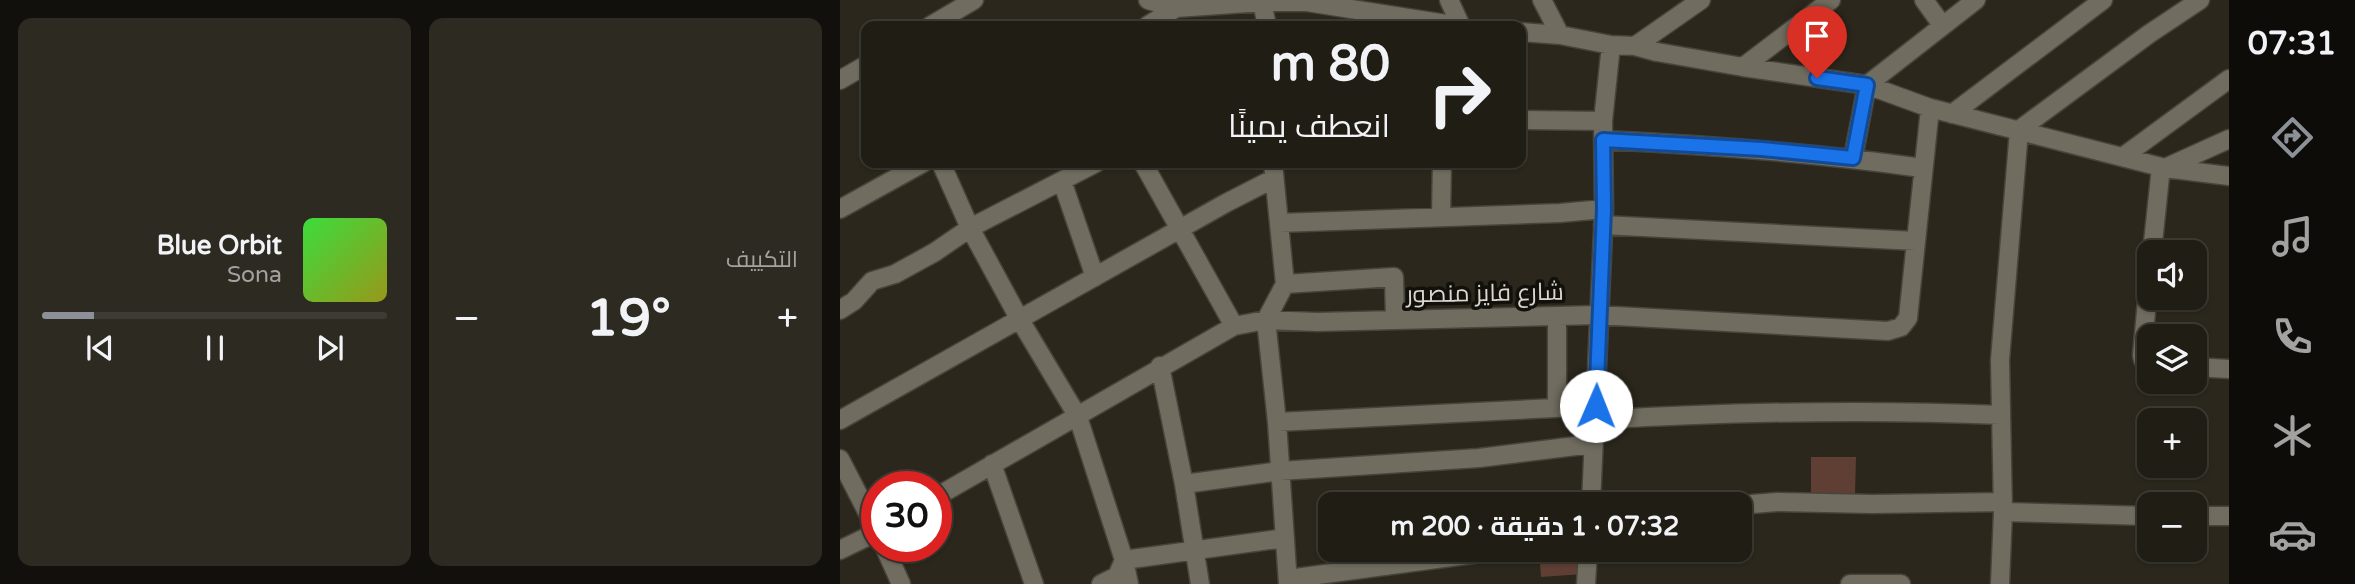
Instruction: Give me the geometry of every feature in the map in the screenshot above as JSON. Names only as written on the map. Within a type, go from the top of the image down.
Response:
[{"type":"street","points":[[938,21],[974,0]]},
{"type":"street","points":[[1148,0],[1175,8],[1306,1],[1429,21]]},
{"type":"street","points":[[1449,0],[1458,21]]},
{"type":"street","points":[[1635,46],[1701,0]]},
{"type":"street","points":[[1743,67],[1831,0]]},
{"type":"street","points":[[1924,0],[1942,25]]},
{"type":"street","points":[[1853,158],[1867,85],[1976,0]]},
{"type":"street","points":[[1952,114],[2103,0]]},
{"type":"street","points":[[2000,584],[2003,507],[2000,360],[2019,130],[2149,34],[2200,0]]},
{"type":"street","points":[[1262,2],[1266,21]]},
{"type":"street","points":[[1550,3],[1560,35]]},
{"type":"street","points":[[1155,21],[1175,8]]},
{"type":"street","points":[[1526,32],[1635,46],[1743,67],[1867,85],[1952,114],[2163,167],[2229,176]]},
{"type":"street","points":[[1591,492],[1604,217],[1603,121],[1611,45]]},
{"type":"street","points":[[840,80],[861,68]]},
{"type":"street","points":[[2124,156],[2229,79]]},
{"type":"street","name":"شارع فايز منصور","points":[[952,488],[1234,326],[1266,320],[1317,322],[1598,315],[1888,331],[1901,327],[1908,318],[1930,108]]},
{"type":"street","points":[[1526,120],[1603,121]]},
{"type":"street","points":[[2163,167],[2229,139]]},
{"type":"street","points":[[1603,140],[1749,148],[1923,168]]},
{"type":"street","points":[[2154,240],[2163,167]]},
{"type":"street","points":[[840,209],[914,168]]},
{"type":"street","points":[[943,168],[970,228],[1020,320],[1078,417],[1124,560],[1129,584]]},
{"type":"street","points":[[840,310],[854,301],[872,281],[895,274],[935,252],[970,228],[1087,168]]},
{"type":"street","points":[[1146,168],[1234,326]]},
{"type":"street","points":[[1441,217],[1442,168]]},
{"type":"street","points":[[840,420],[1179,231],[1273,171],[1285,284],[1266,320],[1277,422],[1288,581],[1420,562]]},
{"type":"street","points":[[1062,181],[1095,277]]},
{"type":"street","points":[[1279,223],[1560,213],[1916,241]]},
{"type":"street","points":[[1285,284],[1394,277],[1395,319]]},
{"type":"street","points":[[1557,316],[1557,408]]},
{"type":"street","points":[[1160,366],[1184,484],[1200,584]]},
{"type":"street","points":[[2207,368],[2229,369]]},
{"type":"street","points":[[1277,422],[1557,408],[1595,413],[1688,415],[1901,411],[2001,415]]},
{"type":"street","points":[[1184,484],[1280,471],[1479,458],[1592,444]]},
{"type":"street","points":[[840,459],[861,500]]},
{"type":"street","points":[[992,464],[1034,584]]},
{"type":"street","points":[[1752,504],[1777,502],[2003,507],[2137,515]]},
{"type":"street","points":[[2207,516],[2229,516]]},
{"type":"street","points":[[1124,560],[1285,538]]},
{"type":"street","points":[[840,550],[861,539]]},
{"type":"street","points":[[1101,584],[1117,576],[1124,560]]},
{"type":"street","points":[[891,562],[901,584]]},
{"type":"street","points":[[1586,584],[1587,562]]},
{"type":"street","points":[[1850,584],[1901,584]]},
{"type":"shaded area","points":[[1811,457],[1856,457],[1855,495],[1811,495]]},
{"type":"shaded area","points":[[1540,562],[1582,562],[1583,574],[1541,577]]},
{"type":"route","points":[[1596,406],[1604,209],[1603,140],[1762,149],[1853,158],[1867,85],[1817,78]]}]
